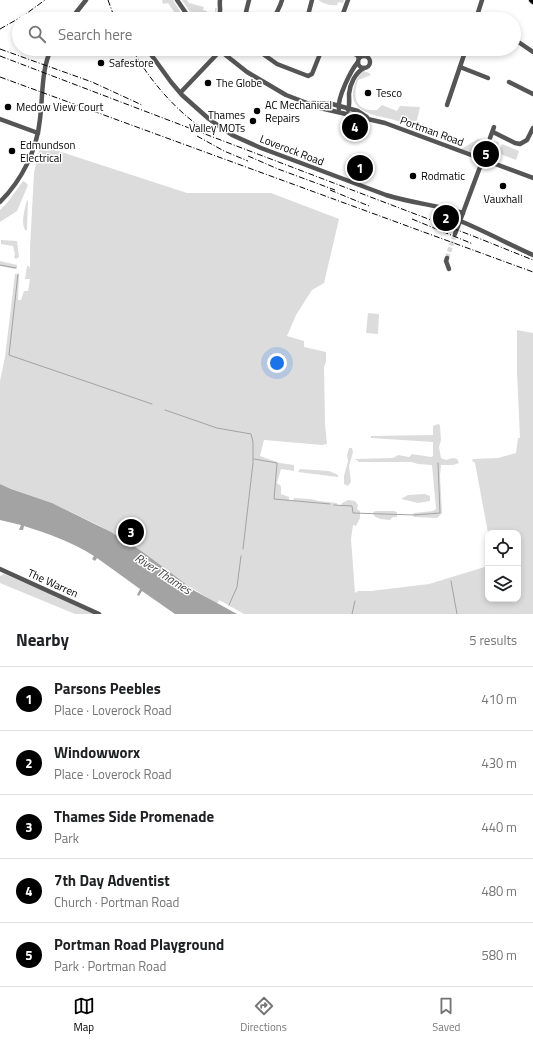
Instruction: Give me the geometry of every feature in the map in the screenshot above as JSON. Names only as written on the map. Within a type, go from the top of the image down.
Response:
[{"type":"street","points":[[77,12],[86,0]]},
{"type":"street","points":[[177,0],[185,12]]},
{"type":"street","points":[[220,0],[220,12]]},
{"type":"street","points":[[246,12],[249,0]]},
{"type":"street","points":[[277,12],[282,0]]},
{"type":"street","points":[[309,12],[312,0]]},
{"type":"street","points":[[344,12],[348,0]]},
{"type":"street","points":[[479,12],[482,0]]},
{"type":"street","points":[[521,44],[533,52]]},
{"type":"street","points":[[0,202],[22,174],[30,157],[38,133],[45,69],[49,56]]},
{"type":"street","name":"Loverock Road","points":[[152,56],[182,95],[209,119],[232,135],[247,143],[395,198],[437,206],[463,213]]},
{"type":"street","points":[[180,92],[213,56]]},
{"type":"street","name":"Portman Road","points":[[227,56],[259,81],[286,95],[320,108],[369,118],[411,132],[533,178]]},
{"type":"street","points":[[266,56],[277,64],[308,76],[312,74],[319,56]]},
{"type":"street","points":[[357,56],[360,67],[364,68]]},
{"type":"street","points":[[365,56],[370,60],[369,65],[358,72],[351,85],[349,91],[350,102],[348,108],[343,113],[338,106],[350,74],[358,60],[365,56]]},
{"type":"street","points":[[447,104],[464,56]]},
{"type":"street","points":[[460,67],[488,78]]},
{"type":"street","points":[[510,89],[511,83],[533,94]]},
{"type":"street","points":[[332,104],[341,98]]},
{"type":"street","points":[[350,102],[358,111]]},
{"type":"street","name":"Portman Road","points":[[308,103],[332,104],[358,111],[369,118]]},
{"type":"street","points":[[0,119],[38,133]]},
{"type":"street","points":[[490,138],[494,129],[518,144],[524,143],[533,128]]},
{"type":"street","points":[[455,234],[483,159]]},
{"type":"street","points":[[460,221],[533,254]]},
{"type":"street","points":[[447,258],[446,261],[449,269]]},
{"type":"street","name":"The Warren","points":[[0,569],[99,614]]},
{"type":"shaded area","points":[[162,0],[173,0],[181,12],[174,12],[168,3],[163,4]]},
{"type":"shaded area","points":[[182,0],[187,0],[189,3],[204,7],[203,10],[207,11],[207,12],[190,12]]},
{"type":"shaded area","points":[[318,0],[344,0],[343,3],[338,2],[337,5],[334,5],[323,3]]},
{"type":"shaded area","points":[[364,71],[371,75],[358,80],[355,93],[357,102],[360,106],[364,109],[377,110],[382,105],[397,111],[400,106],[420,107],[417,120],[409,124],[404,123],[377,116],[358,107],[354,102],[354,87],[360,74]]},
{"type":"shaded area","points":[[478,139],[499,142],[493,160],[461,149]]},
{"type":"shaded area","points":[[502,144],[519,151],[516,160],[498,153]]},
{"type":"shaded area","points":[[40,145],[187,193],[271,193],[339,219],[324,283],[312,290],[296,315],[287,336],[304,341],[304,347],[326,352],[326,362],[324,367],[325,424],[327,444],[322,445],[264,440],[260,456],[280,463],[294,465],[294,471],[281,469],[277,483],[281,486],[281,494],[289,497],[289,501],[293,501],[294,498],[311,499],[337,503],[337,505],[341,506],[342,503],[348,500],[355,501],[358,505],[357,509],[360,511],[360,518],[356,526],[353,525],[351,539],[355,593],[358,591],[371,591],[429,584],[485,567],[485,602],[521,602],[521,530],[487,530],[475,463],[472,461],[473,459],[498,458],[516,453],[518,438],[520,438],[517,330],[533,333],[533,614],[244,614],[219,600],[217,604],[175,577],[140,550],[98,525],[52,503],[0,484],[0,381],[5,357],[15,274],[19,275],[18,300],[21,300],[24,291],[28,291],[30,279],[25,279],[27,266],[29,266],[30,269],[34,173]]},
{"type":"shaded area","points":[[23,181],[28,185],[17,211],[0,222],[0,210]]},
{"type":"shaded area","points":[[27,200],[28,201],[26,231],[23,220]]},
{"type":"shaded area","points":[[1,240],[17,241],[19,257],[16,259],[14,257],[15,254],[13,246],[1,244]]},
{"type":"shaded area","points":[[0,261],[17,265],[17,268],[15,269],[0,266]]},
{"type":"shaded area","points":[[368,313],[379,314],[378,334],[366,333]]},
{"type":"shaded area","points":[[438,424],[440,425],[441,440],[439,447],[441,458],[446,460],[453,458],[457,459],[459,463],[453,465],[441,465],[440,476],[442,513],[437,518],[414,517],[414,513],[433,511],[436,509],[432,465],[411,462],[359,462],[355,459],[393,458],[398,455],[409,457],[412,454],[431,457],[433,456],[433,442],[371,438],[371,436],[433,435],[433,426]]},
{"type":"shaded area","points":[[349,448],[352,448],[353,452],[349,466],[351,482],[348,486],[344,484],[344,476],[348,461],[347,455]]},
{"type":"shaded area","points":[[300,469],[329,471],[338,475],[338,477],[298,472]]},
{"type":"shaded area","points":[[425,494],[430,496],[430,501],[418,503],[401,499],[408,495]]},
{"type":"shaded area","points":[[394,511],[397,512],[397,517],[393,517],[390,520],[380,519],[374,516],[373,512]]},
{"type":"shaded area","points":[[4,574],[95,614],[75,614],[0,583],[0,576]]},
{"type":"water","name":"River Thames","points":[[0,484],[52,503],[111,532],[140,550],[195,591],[237,614],[175,614],[142,591],[139,596],[137,595],[140,589],[97,558],[95,561],[92,559],[94,556],[86,551],[51,535],[24,526],[23,530],[19,530],[21,525],[0,520]]},
{"type":"waterway","points":[[0,265],[16,268]]},
{"type":"waterway","points":[[18,274],[9,355],[152,404]]},
{"type":"waterway","points":[[165,410],[217,428],[251,434],[253,442],[253,463],[243,549]]},
{"type":"waterway","points":[[254,459],[277,463],[274,499],[330,504]]},
{"type":"waterway","points":[[334,505],[352,506],[353,513],[414,515],[440,513],[438,463]]},
{"type":"waterway","points":[[229,605],[237,587],[241,556]]},
{"type":"waterway","points":[[451,581],[457,614]]},
{"type":"waterway","points":[[352,614],[355,601]]},
{"type":"tunnel","points":[[447,258],[455,234]]},
{"type":"railway","points":[[28,12],[45,0]]},
{"type":"railway","points":[[108,0],[112,12]]},
{"type":"railway","points":[[0,29],[12,22]]},
{"type":"railway","points":[[0,49],[12,53]]},
{"type":"railway","points":[[0,56],[533,260]]},
{"type":"railway","points":[[20,56],[92,82],[142,105]]},
{"type":"railway","points":[[136,56],[155,84],[174,105],[206,131]]},
{"type":"railway","points":[[0,77],[533,272]]},
{"type":"railway","points":[[197,136],[224,151],[248,161]]},
{"type":"railway","points":[[248,156],[335,190]]},
{"type":"railway","points":[[330,190],[369,206]]},
{"type":"railway","points":[[412,219],[473,244]]},
{"type":"place","name":"Safestore","points":[[101,63]]},
{"type":"place","name":"The Globe","points":[[208,83]]},
{"type":"place","name":"Tesco","points":[[368,93]]},
{"type":"place","name":"Medow View Court","points":[[8,107]]},
{"type":"place","name":"AC Mechanical Repairs","points":[[257,111]]},
{"type":"place","name":"Thames Valley MOTs","points":[[253,121]]},
{"type":"place","name":"7th Day Adventist","points":[[355,127]]},
{"type":"place","name":"Edmundson Electrical","points":[[12,151]]},
{"type":"place","name":"Portman Road Playground","points":[[486,154]]},
{"type":"place","name":"Parsons Peebles","points":[[360,168]]},
{"type":"place","name":"Rodmatic","points":[[413,176]]},
{"type":"place","name":"Vauxhall","points":[[503,186]]},
{"type":"place","name":"Windowworx","points":[[446,218]]},
{"type":"place","name":"Thames Side Promenade","points":[[131,532]]}]
